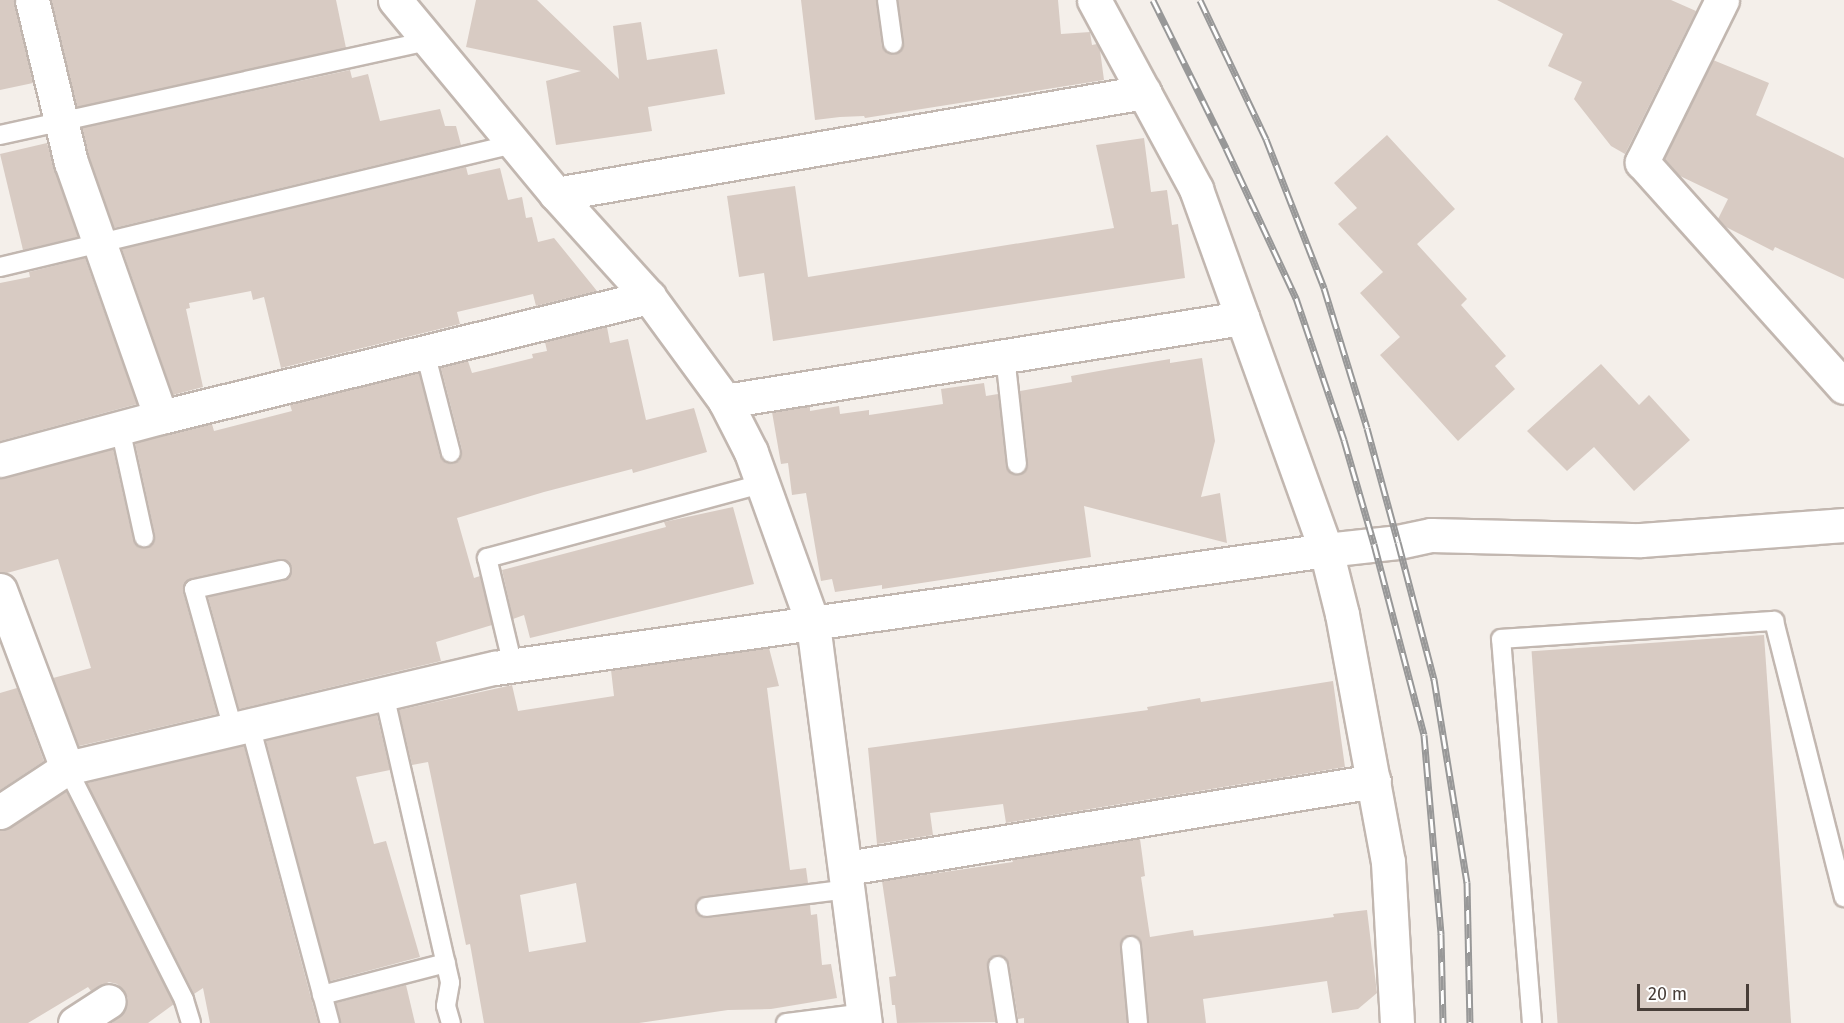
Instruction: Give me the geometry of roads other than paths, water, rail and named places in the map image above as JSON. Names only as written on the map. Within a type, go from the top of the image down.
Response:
[{"type":"street","points":[[32,0],[71,162],[161,417]]},
{"type":"street","points":[[395,0],[556,194],[649,297],[725,401],[751,452],[813,624],[865,1018]]},
{"type":"street","points":[[1094,0],[1197,189],[1326,550],[1342,614],[1388,862],[1397,1023]]},
{"type":"street","points":[[1722,0],[1642,162],[1844,387]]},
{"type":"street","points":[[556,194],[1144,92]]},
{"type":"street","points":[[0,460],[161,417],[649,297]]},
{"type":"street","points":[[725,401],[1242,318]]},
{"type":"street","points":[[0,812],[67,768],[513,666],[1326,550],[1398,542],[1431,535],[1641,540],[1844,525]]},
{"type":"street","points":[[0,590],[67,768]]},
{"type":"street","points":[[848,879],[1374,781]]},
{"type":"street","points":[[75,1023],[109,1001]]},
{"type":"lane","points":[[887,0],[893,44]]},
{"type":"lane","points":[[0,135],[428,41]]},
{"type":"lane","points":[[0,267],[99,241],[514,144]]},
{"type":"lane","points":[[425,352],[451,453]]},
{"type":"lane","points":[[1005,356],[1017,464]]},
{"type":"lane","points":[[120,428],[144,537]]},
{"type":"lane","points":[[513,666],[487,558],[762,484]]},
{"type":"lane","points":[[281,570],[194,590],[242,727],[330,1023]]},
{"type":"lane","points":[[1532,1023],[1501,639],[1774,621],[1844,897]]},
{"type":"lane","points":[[384,694],[446,963],[450,983],[446,1006],[451,1023]]},
{"type":"lane","points":[[67,768],[184,1000],[191,1023]]},
{"type":"lane","points":[[706,907],[848,879]]},
{"type":"lane","points":[[1131,946],[1138,1023]]},
{"type":"lane","points":[[322,995],[446,963]]},
{"type":"lane","points":[[998,966],[1006,1023]]},
{"type":"lane","points":[[786,1023],[865,1018]]},
{"type":"railway","points":[[1153,0],[1296,298],[1344,440],[1374,544],[1424,735],[1441,934],[1443,1023]]},
{"type":"railway","points":[[1200,0],[1266,139],[1324,288],[1367,428],[1398,542],[1434,679],[1467,882],[1470,1023]]}]
